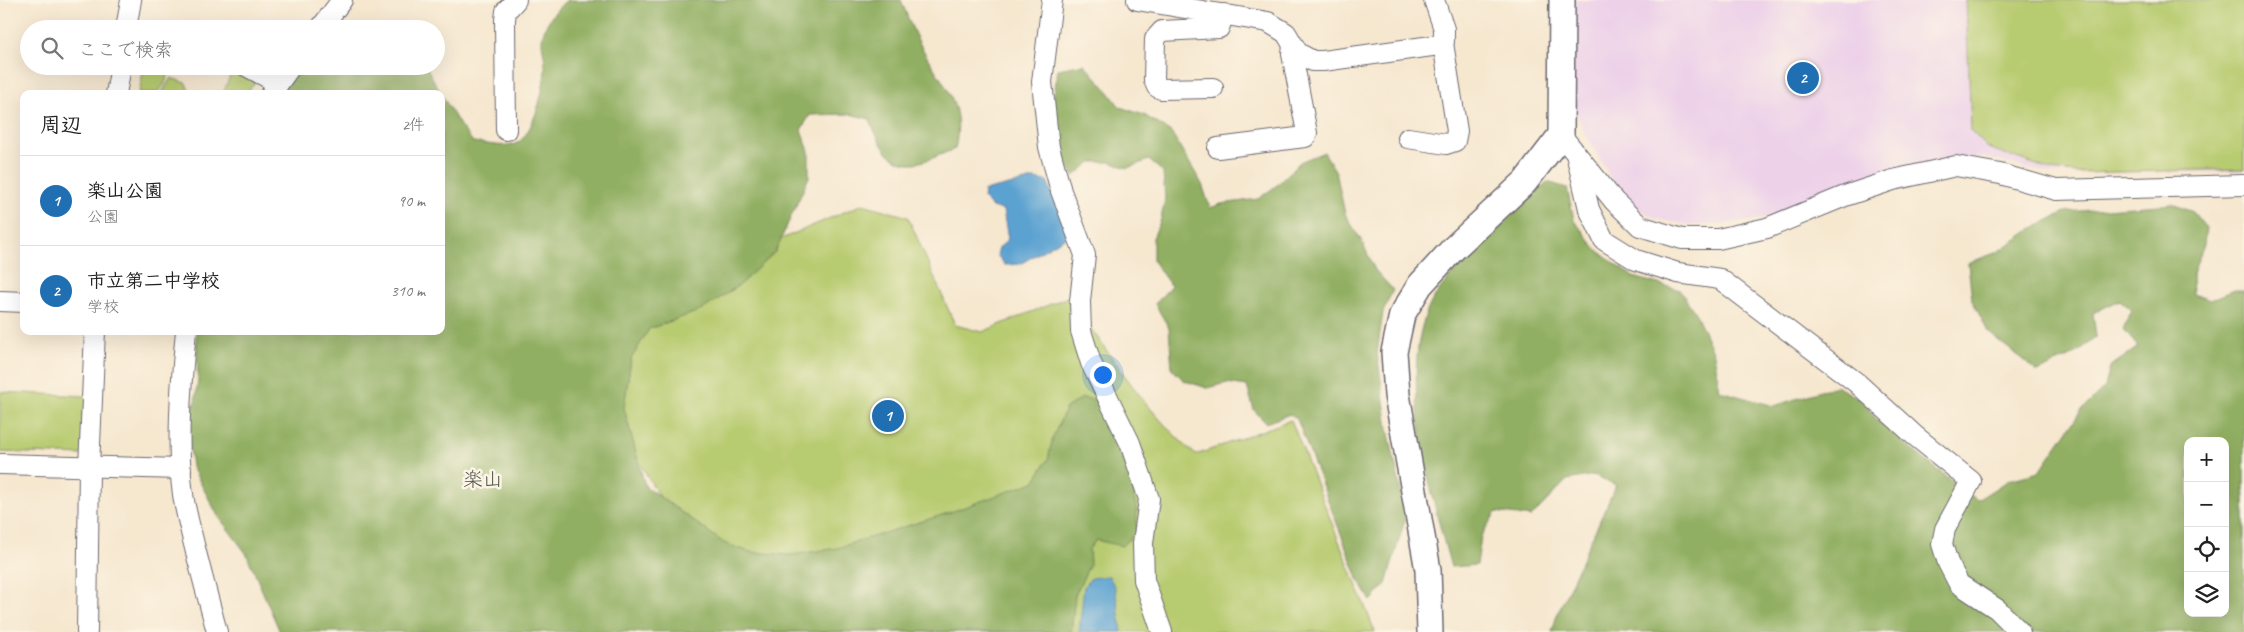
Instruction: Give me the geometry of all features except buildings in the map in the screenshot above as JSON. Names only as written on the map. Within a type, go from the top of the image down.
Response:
[{"type":"street","points":[[128,20],[131,0]]},
{"type":"street","points":[[327,20],[342,0]]},
{"type":"street","points":[[506,130],[505,20],[506,11],[516,0]]},
{"type":"street","points":[[1052,0],[1042,82],[1048,147],[1061,191],[1085,255],[1080,301],[1081,331],[1091,363],[1130,443],[1149,499],[1143,543],[1144,580],[1162,632]]},
{"type":"street","points":[[1137,0],[1190,4],[1224,14],[1268,22],[1286,33],[1298,53],[1307,58],[1323,61],[1443,43]]},
{"type":"street","points":[[1408,138],[1446,144],[1456,141],[1457,131],[1443,43],[1444,29],[1434,0]]},
{"type":"street","points":[[1562,0],[1568,143],[1589,209],[1604,240],[1636,260],[1678,273],[1720,279],[1857,383],[1914,435],[1971,481],[1945,529],[1942,544],[1948,563],[1959,584],[1997,609],[2020,632]]},
{"type":"street","points":[[1213,88],[1157,87],[1154,80],[1155,39],[1162,31],[1219,28],[1224,14]]},
{"type":"street","points":[[1218,148],[1301,140],[1305,137],[1307,133],[1292,54],[1293,46]]},
{"type":"street","points":[[117,90],[119,75]]},
{"type":"street","points":[[257,75],[275,89],[285,75]]},
{"type":"street","points":[[1568,143],[1614,201],[1640,226],[1682,239],[1718,239],[1767,228],[1845,196],[1893,180],[1956,166],[2000,174],[2056,190],[2244,186]]},
{"type":"street","points":[[1430,632],[1428,570],[1397,395],[1394,352],[1402,316],[1420,284],[1452,249],[1568,143]]},
{"type":"street","points":[[0,301],[20,302]]},
{"type":"street","points":[[87,632],[95,335]]},
{"type":"street","points":[[186,335],[181,469],[185,505],[217,632]]},
{"type":"street","points":[[0,464],[181,469]]},
{"type":"shaded area","points":[[1573,0],[2244,0],[2244,171],[2050,174],[1984,157],[1929,163],[1850,180],[1780,212],[1753,221],[1696,226],[1657,219],[1624,200],[1588,139],[1573,106]]},
{"type":"green space","name":"楽山","points":[[567,0],[901,0],[918,41],[950,94],[954,105],[958,132],[955,149],[924,161],[905,163],[897,160],[885,149],[876,135],[870,119],[850,114],[810,115],[801,130],[809,151],[809,177],[775,252],[738,286],[702,310],[649,329],[631,359],[624,408],[645,486],[724,543],[750,552],[791,555],[837,548],[945,514],[1034,482],[1048,459],[1053,437],[1066,408],[1082,398],[1096,400],[1119,447],[1131,482],[1137,516],[1136,533],[1122,546],[1096,540],[1089,549],[1090,564],[1075,595],[1071,632],[280,632],[246,553],[218,516],[192,467],[187,424],[195,403],[198,381],[196,335],[445,335],[445,101],[461,127],[473,142],[505,146],[515,144],[522,139],[533,121],[541,96],[545,73],[542,42],[544,29],[559,7]]},
{"type":"green space","points":[[1966,0],[2244,0],[2244,169],[2077,173],[2051,170],[1988,148],[1971,131]]},
{"type":"green space","points":[[1084,64],[1120,107],[1144,115],[1171,132],[1202,184],[1210,208],[1221,204],[1258,199],[1276,186],[1300,162],[1324,152],[1336,172],[1345,214],[1361,240],[1375,270],[1393,290],[1383,312],[1377,353],[1388,429],[1406,516],[1386,584],[1371,601],[1359,581],[1297,419],[1290,414],[1266,423],[1254,410],[1247,386],[1227,383],[1207,388],[1185,381],[1172,369],[1169,328],[1155,304],[1171,286],[1153,261],[1153,238],[1161,219],[1165,199],[1163,172],[1149,160],[1127,168],[1110,162],[1091,162],[1074,176],[1060,152],[1053,101],[1058,69]]},
{"type":"green space","points":[[142,75],[168,75],[160,90],[140,90]]},
{"type":"green space","points":[[230,75],[249,75],[258,79],[249,90],[225,90]]},
{"type":"green space","points":[[294,75],[431,75],[439,90],[281,90]]},
{"type":"green space","points":[[171,78],[186,83],[189,90],[164,90]]},
{"type":"green space","points":[[1547,182],[1567,188],[1574,220],[1596,249],[1633,277],[1680,290],[1697,316],[1714,354],[1720,391],[1774,406],[1836,386],[1862,400],[1877,420],[1908,447],[1977,500],[2009,480],[2039,472],[2081,411],[2105,387],[2110,367],[2138,347],[2123,329],[2132,310],[2120,300],[2093,313],[2096,337],[2078,352],[2038,372],[1988,332],[1972,300],[1968,263],[1998,252],[2033,228],[2065,212],[2173,204],[2193,212],[2206,228],[2204,244],[2192,276],[2193,294],[2210,300],[2232,291],[2244,291],[2244,632],[1552,632],[1557,615],[1616,485],[1594,475],[1567,480],[1531,517],[1496,512],[1481,536],[1477,565],[1451,567],[1435,505],[1420,430],[1417,356],[1423,323],[1435,296],[1460,266]]},
{"type":"green space","points":[[863,204],[908,217],[955,325],[982,332],[1068,297],[1128,380],[1160,420],[1196,455],[1291,420],[1375,632],[767,632],[676,527],[620,427],[609,313]]},
{"type":"green space","points":[[0,392],[87,396],[84,455],[0,452]]},
{"type":"water","points":[[1034,179],[1047,181],[1067,229],[1066,237],[1020,264],[1005,265],[997,255],[999,248],[1008,239],[1003,210],[992,207],[983,198],[984,191]]},
{"type":"water","points":[[1109,576],[1115,588],[1122,632],[1079,632],[1084,587],[1091,578]]},
{"type":"place","name":"市立第二中学校","points":[[1803,78]]},
{"type":"place","name":"楽山公園","points":[[888,416]]}]
